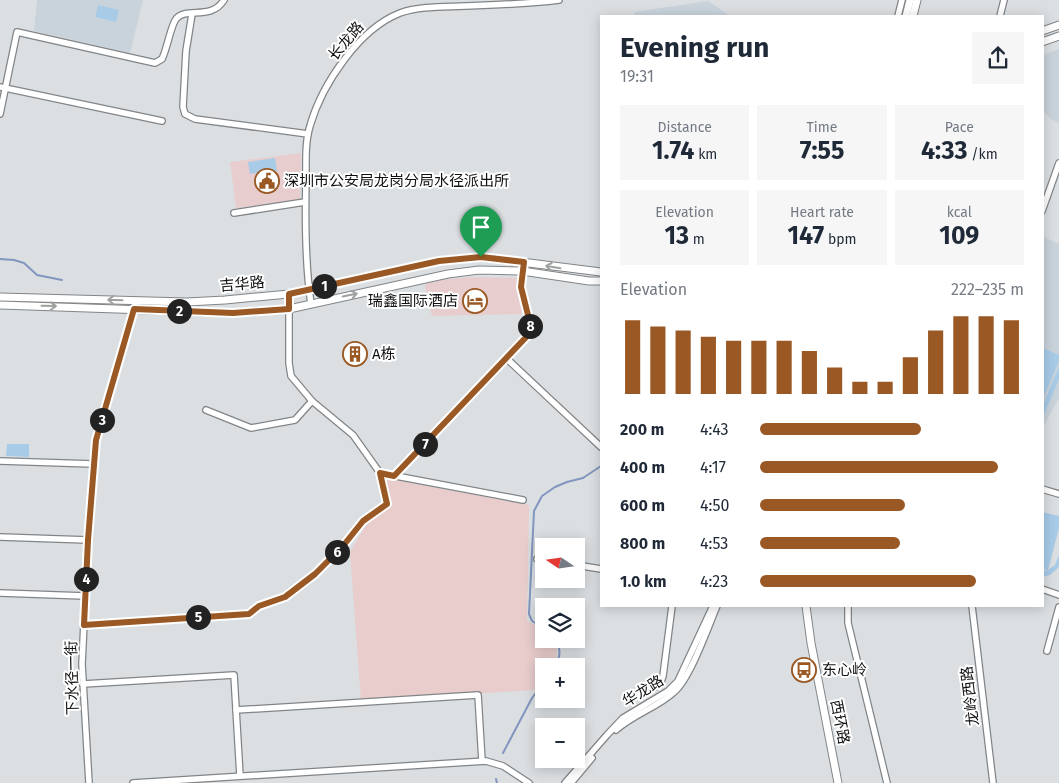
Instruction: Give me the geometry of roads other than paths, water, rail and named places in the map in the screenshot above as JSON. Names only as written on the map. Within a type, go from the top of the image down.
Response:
[{"type":"main road","points":[[906,15],[910,0]]},
{"type":"main road","points":[[913,15],[917,0]]},
{"type":"main road","points":[[1044,30],[1059,26]]},
{"type":"main road","points":[[1044,41],[1059,36]]},
{"type":"main road","name":"吉华路","points":[[0,297],[187,302],[289,294],[439,261],[481,257],[600,272]]},
{"type":"main road","name":"吉华路","points":[[0,305],[233,313],[289,309],[448,274],[479,270],[522,271],[600,281]]},
{"type":"main road","name":"西环路","points":[[802,607],[807,643],[834,783]]},
{"type":"main road","name":"西环路","points":[[806,607],[811,643],[838,783]]},
{"type":"street","points":[[0,114],[3,88],[17,32],[155,63],[162,59],[167,49],[175,19],[182,14],[212,11],[220,7],[224,0]]},
{"type":"street","name":"长龙路","points":[[311,304],[306,202],[308,134],[328,84],[350,52],[379,23],[412,10],[457,3],[559,0]]},
{"type":"street","points":[[898,15],[902,0]]},
{"type":"street","points":[[1000,15],[1004,0]]},
{"type":"street","points":[[192,14],[186,51],[183,102],[185,114],[195,119],[308,134]]},
{"type":"street","points":[[3,88],[162,120]]},
{"type":"street","points":[[1044,206],[1059,163]]},
{"type":"street","points":[[234,213],[306,202]]},
{"type":"street","points":[[394,476],[532,331],[521,287],[524,262]]},
{"type":"street","points":[[84,625],[249,614],[259,606],[285,597],[315,574],[343,546],[363,521],[387,504],[380,473],[353,435],[312,401],[291,376],[289,363],[289,294]]},
{"type":"street","name":"下水径一街","points":[[89,783],[82,664],[88,540],[96,440],[134,309]]},
{"type":"street","points":[[506,358],[600,446]]},
{"type":"street","points":[[206,410],[251,428],[296,420],[312,401]]},
{"type":"street","points":[[0,461],[94,464]]},
{"type":"street","points":[[380,473],[523,500]]},
{"type":"street","points":[[1044,490],[1059,494]]},
{"type":"street","points":[[0,537],[88,540]]},
{"type":"street","points":[[585,566],[600,569]]},
{"type":"street","points":[[1044,591],[1059,595]]},
{"type":"street","points":[[0,593],[85,596]]},
{"type":"street","points":[[630,699],[657,687],[662,682],[672,607]]},
{"type":"street","name":"华龙路","points":[[565,783],[623,718],[668,691],[678,681],[712,607]]},
{"type":"street","name":"华龙路","points":[[571,783],[616,730],[632,717],[676,691],[690,668],[717,607]]},
{"type":"street","points":[[848,607],[848,623],[887,783]]},
{"type":"street","name":"龙岭西路","points":[[972,607],[993,783]]},
{"type":"street","points":[[1047,651],[1059,607]]},
{"type":"street","points":[[83,684],[234,675],[240,776]]},
{"type":"street","points":[[236,710],[478,694],[482,761]]},
{"type":"street","points":[[133,783],[482,761],[499,764],[529,783]]},
{"type":"waterway","points":[[0,259],[24,263],[37,275],[62,280]]},
{"type":"waterway","points":[[535,623],[529,614],[534,511],[542,496],[555,487],[583,478],[600,467]]},
{"type":"waterway","points":[[558,658],[559,648]]},
{"type":"waterway","points":[[503,753],[535,694]]},
{"type":"waterway","points":[[496,779],[497,783]]},
{"type":"place","name":"深圳市公安局龙岗分局水径派出所","points":[[267,181]]},
{"type":"place","name":"瑞鑫国际酒店","points":[[475,301]]},
{"type":"place","name":"A栋","points":[[355,354]]},
{"type":"place","name":"东心岭","points":[[804,670]]}]
